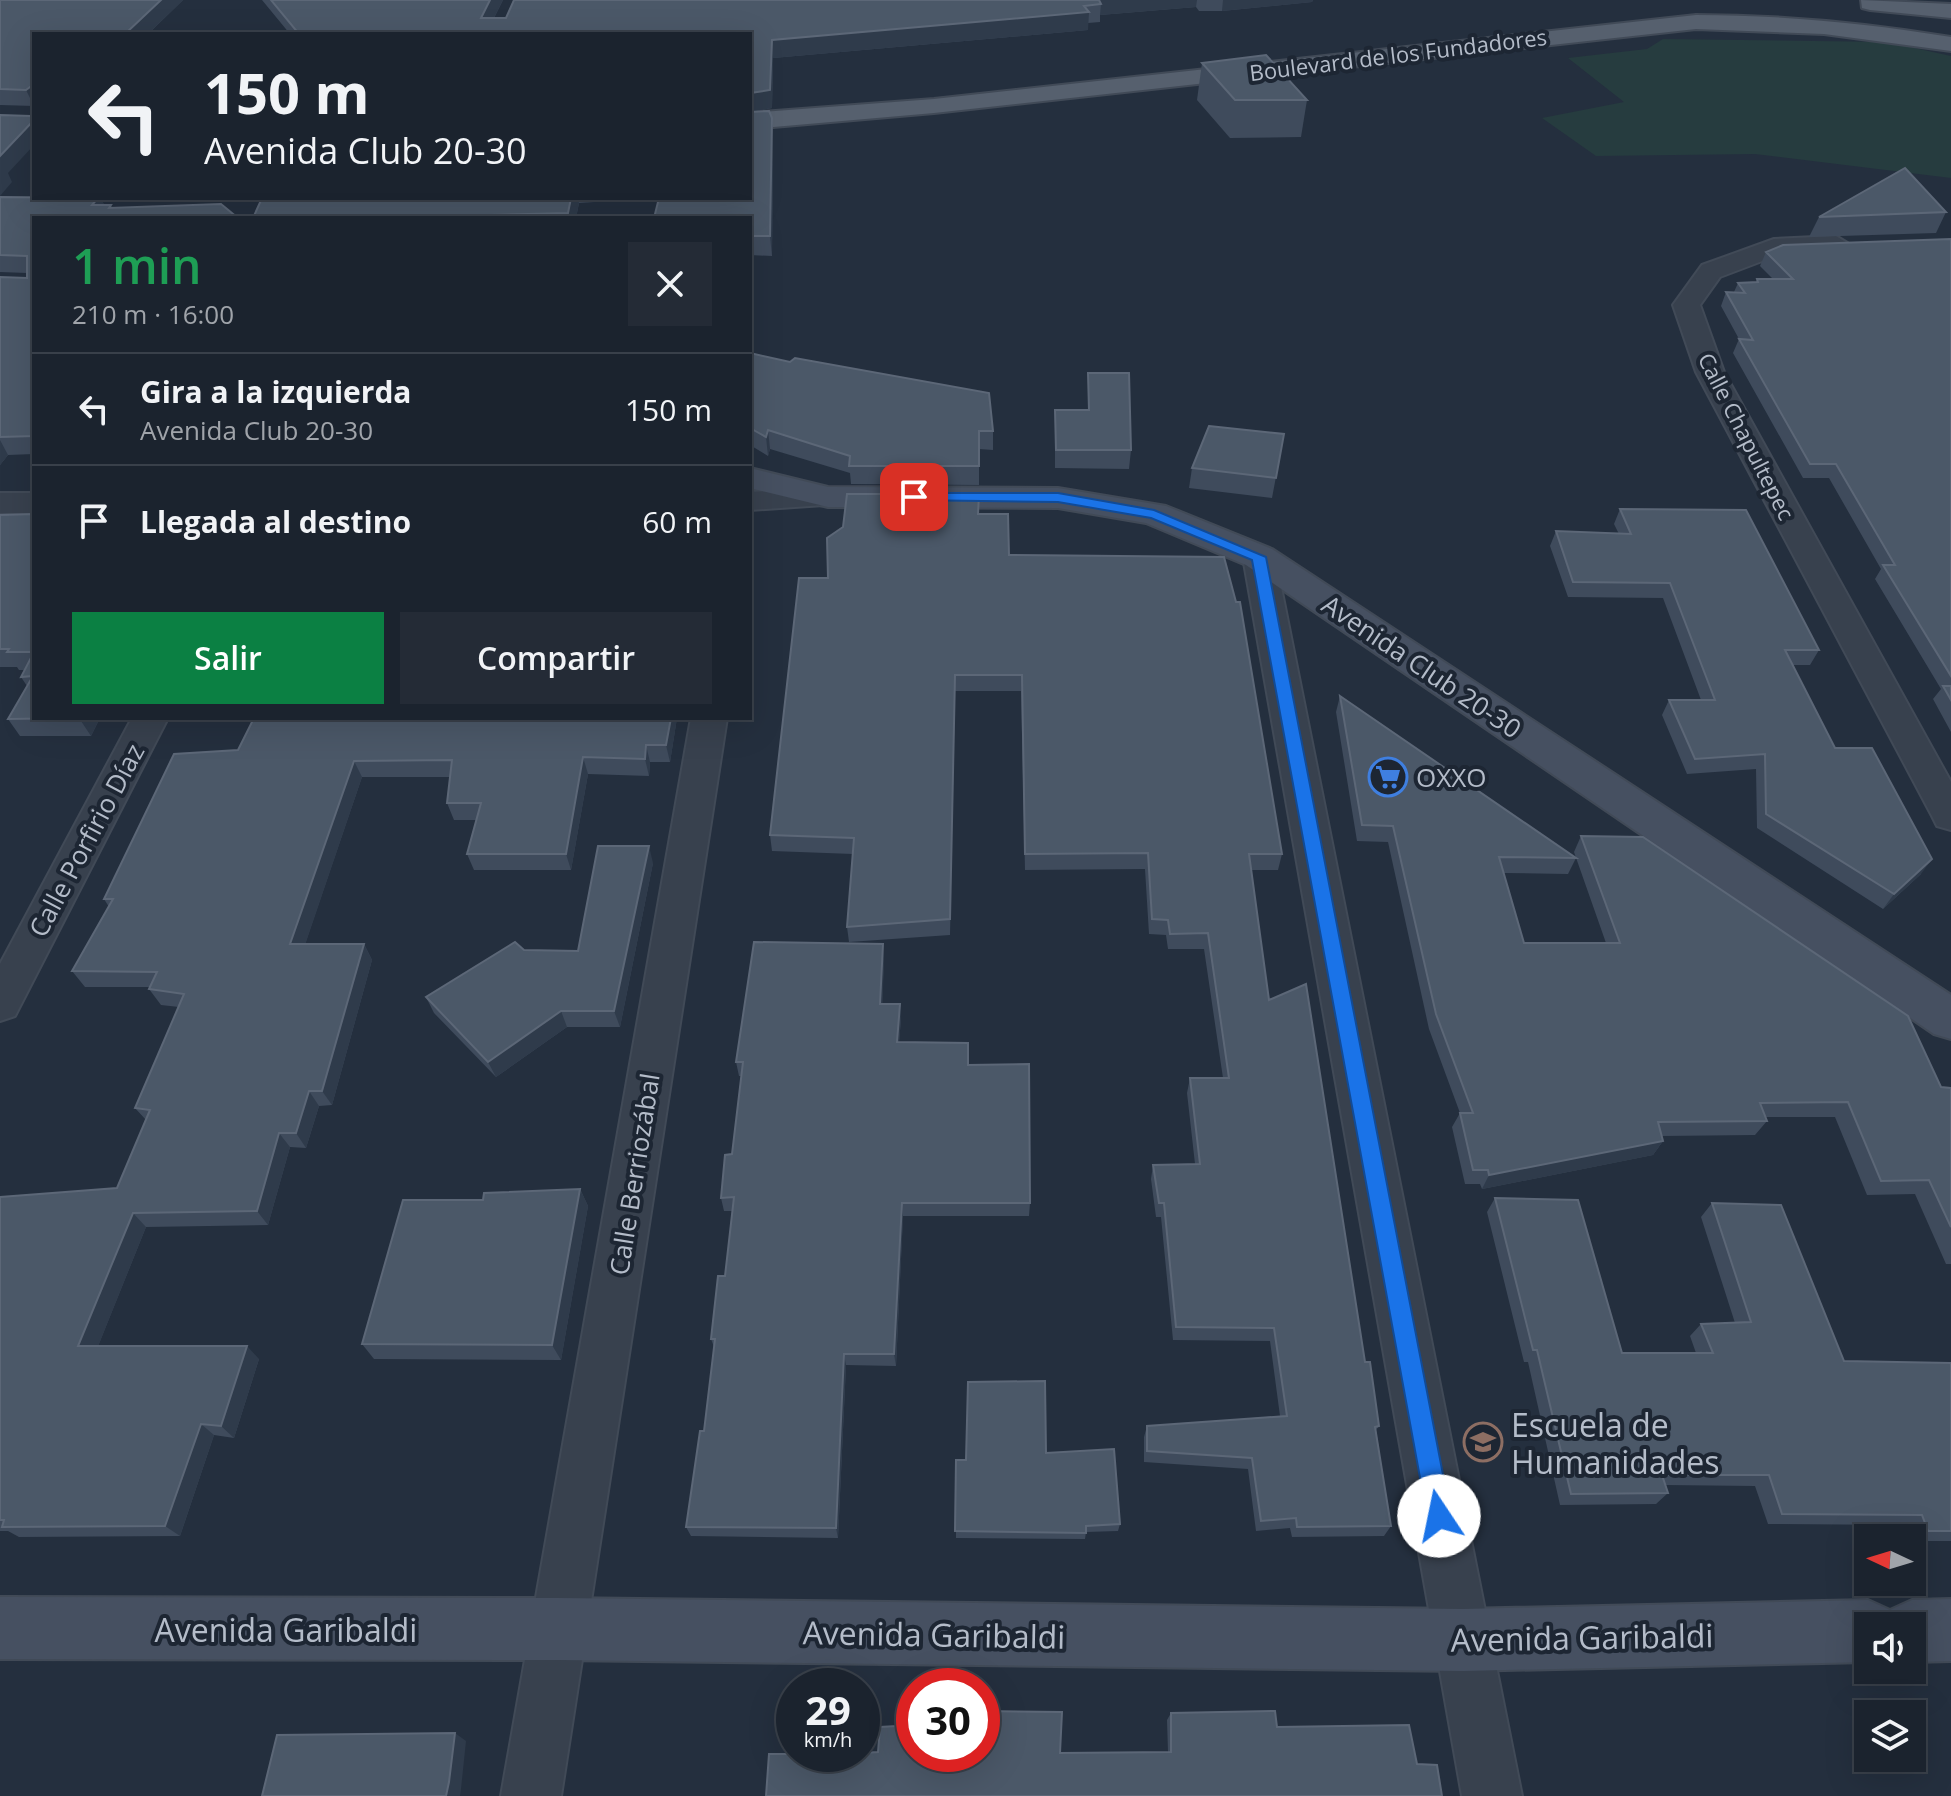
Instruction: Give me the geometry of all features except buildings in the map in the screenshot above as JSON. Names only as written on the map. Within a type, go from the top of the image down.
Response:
[{"type":"main road","points":[[1840,0],[1951,11]]},
{"type":"main road","name":"Boulevard de los Fundadores","points":[[752,121],[934,106],[1680,23],[1787,22],[1850,28],[1951,44]]},
{"type":"main road","name":"Avenida Club 20-30","points":[[752,478],[828,497],[1058,498],[1154,514],[1259,557],[1951,1020]]},
{"type":"main road","name":"Avenida Garibaldi","points":[[0,1628],[559,1629],[1463,1640],[1854,1631]]},
{"type":"main road","points":[[1926,1631],[1951,1630]]},
{"type":"street","name":"Calle Chapultepec","points":[[1862,243],[1774,247],[1711,271],[1686,305],[1710,372],[1951,816]]},
{"type":"street","points":[[752,501],[828,497]]},
{"type":"street","points":[[0,503],[32,503]]},
{"type":"street","points":[[1259,557],[1492,1796]]},
{"type":"street","name":"Calle Porfirio Díaz","points":[[0,1004],[149,720]]},
{"type":"street","name":"Calle Berriozábal","points":[[531,1796],[709,720]]},
{"type":"green space","points":[[1663,39],[1887,42],[1951,56],[1951,178],[1755,154],[1596,156],[1542,118],[1624,102],[1568,58],[1647,49]]},
{"type":"place","name":"OXXO","points":[[1388,777]]},
{"type":"place","name":"Escuela de Humanidades","points":[[1483,1442]]},
{"type":"route","points":[[914,497],[1058,498],[1154,514],[1259,557],[1439,1516]]}]
